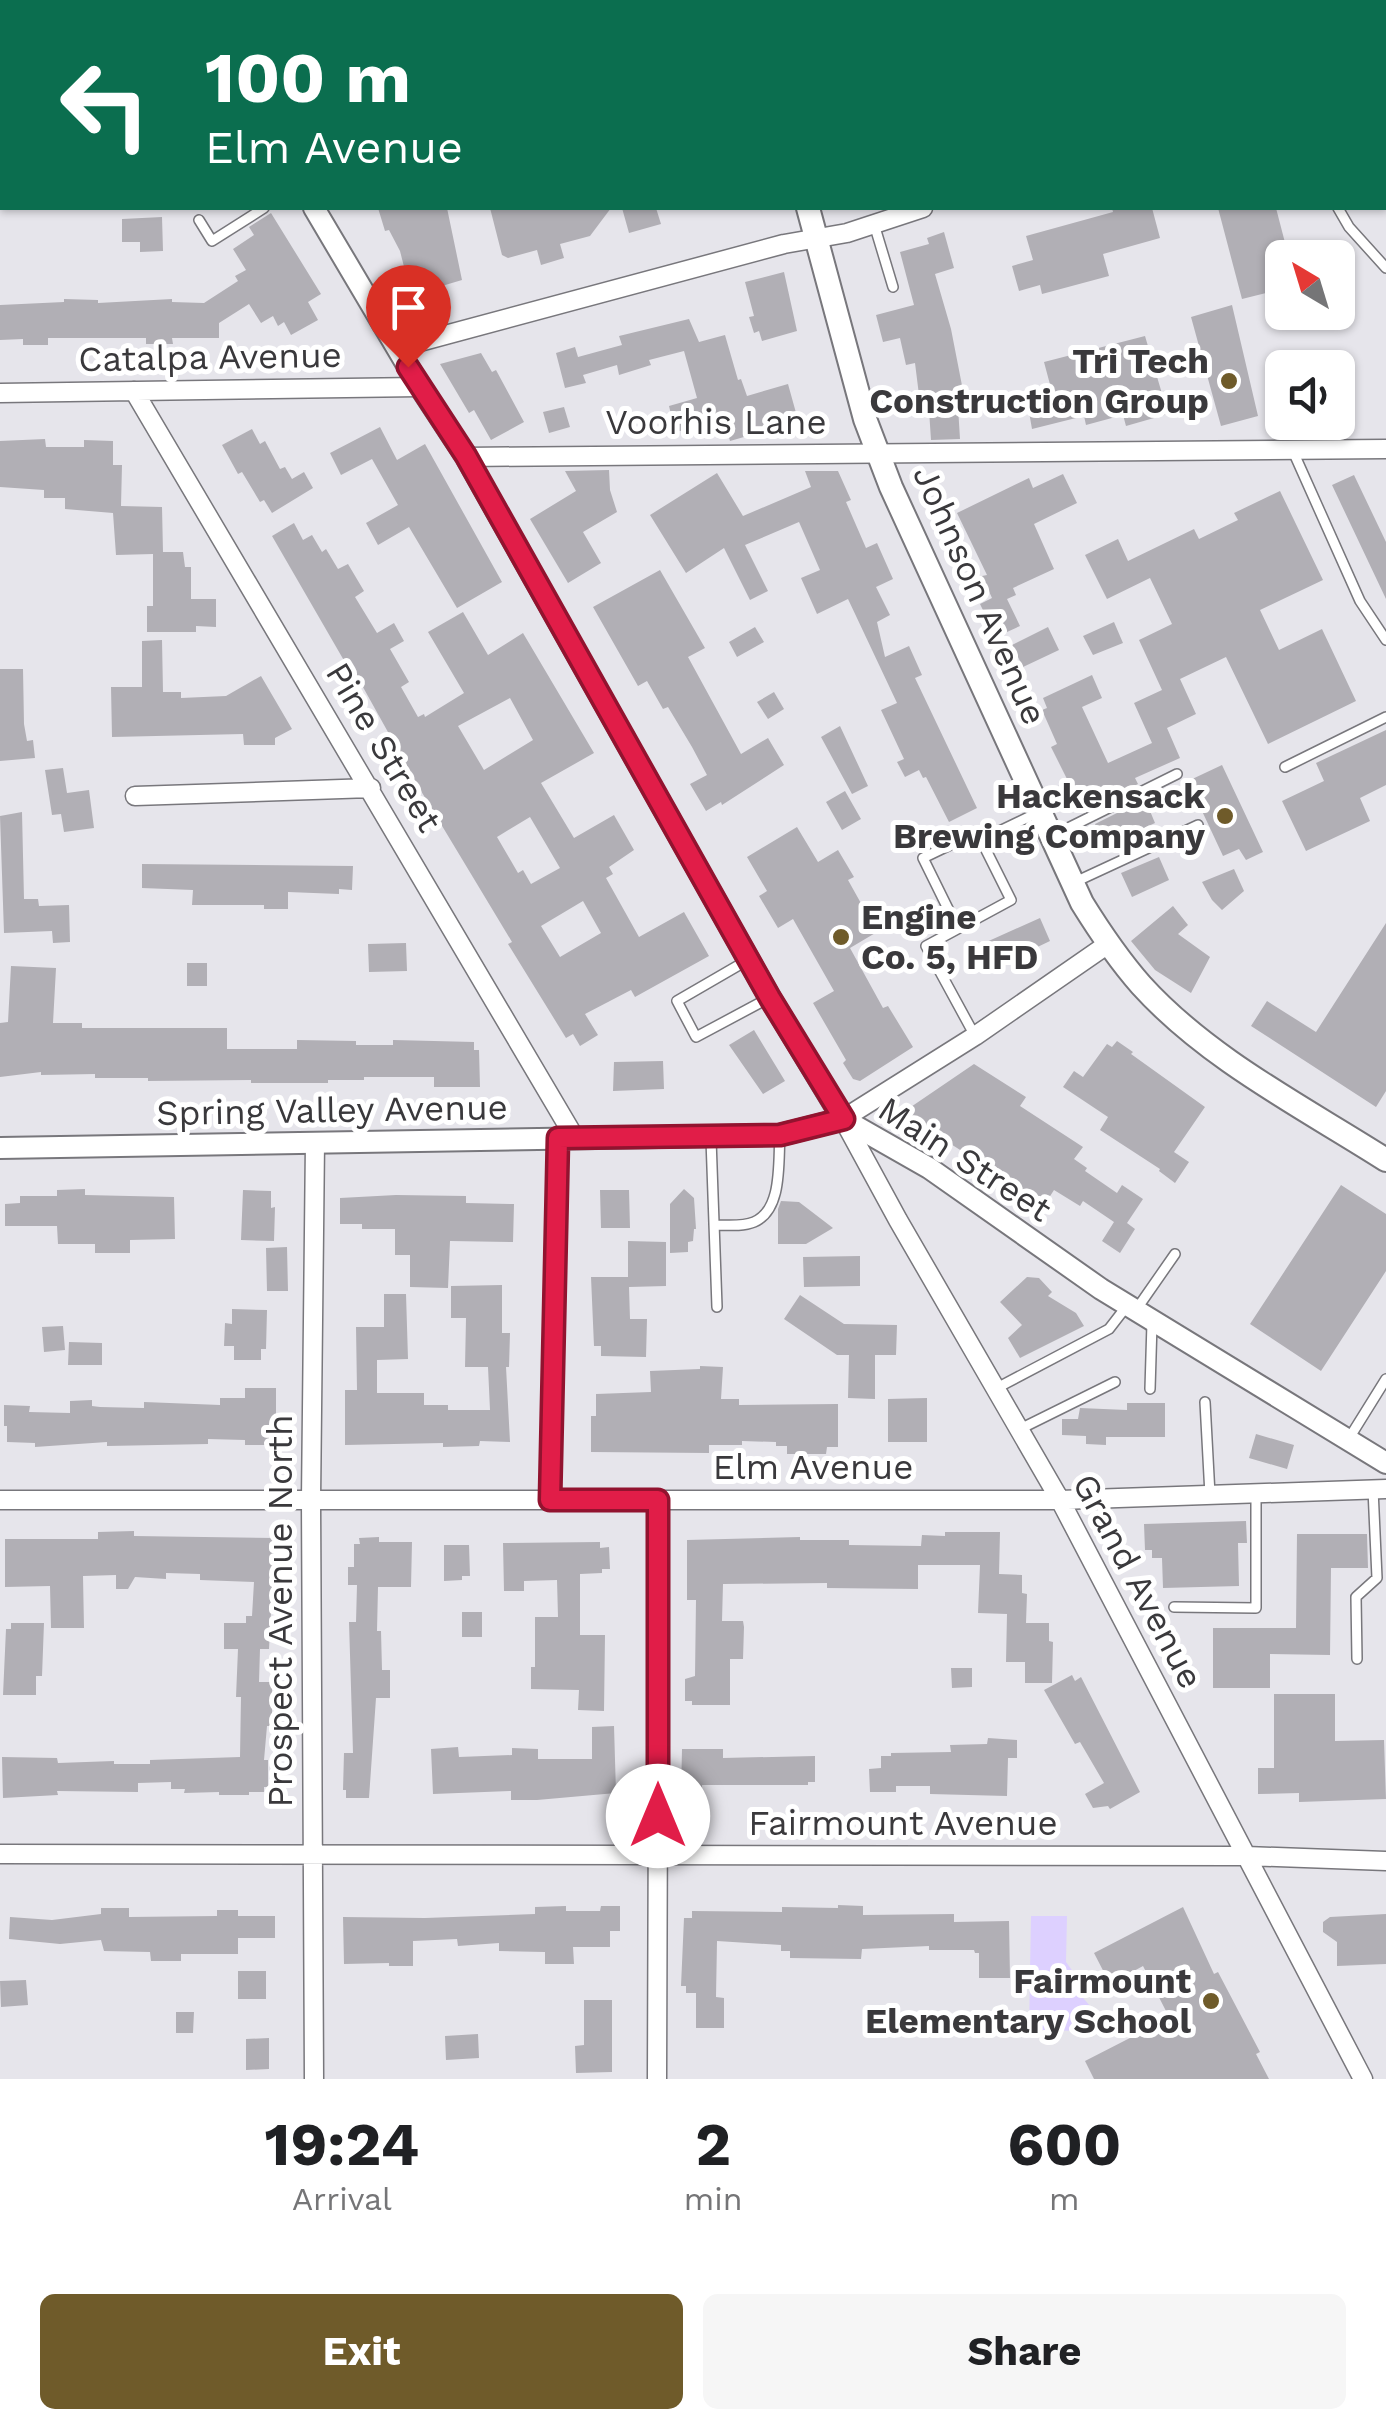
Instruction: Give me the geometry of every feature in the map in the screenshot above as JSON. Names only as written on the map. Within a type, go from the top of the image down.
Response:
[{"type":"main road","name":"Johnson Avenue","points":[[809,210],[865,418],[891,487],[1072,883],[1108,944],[1142,985],[1213,1049],[1385,1157]]},
{"type":"street","name":"Main Street","points":[[315,210],[396,348],[466,456],[770,998],[844,1119],[928,1168],[1138,1312],[1386,1463]]},
{"type":"street","points":[[396,348],[917,210]]},
{"type":"street","name":"Catalpa Avenue","points":[[0,393],[420,386]]},
{"type":"street","name":"Pine Street","points":[[134,391],[372,788],[566,1138]]},
{"type":"street","name":"Voorhis Lane","points":[[466,456],[1386,449]]},
{"type":"street","points":[[135,796],[372,788]]},
{"type":"street","points":[[844,1119],[975,1036],[1108,944]]},
{"type":"street","name":"Spring Valley Avenue","points":[[0,1148],[780,1135],[844,1119]]},
{"type":"street","name":"Grand Avenue","points":[[844,1119],[1060,1500],[1364,2079]]},
{"type":"street","points":[[550,1500],[566,1138]]},
{"type":"street","name":"Prospect Avenue North","points":[[314,2079],[311,1500],[315,1142]]},
{"type":"street","name":"Elm Avenue","points":[[0,1500],[1060,1500],[1380,1489]]},
{"type":"street","points":[[658,1500],[658,2079]]},
{"type":"street","name":"Fairmount Avenue","points":[[0,1854],[1246,1856],[1386,1861]]},
{"type":"lane","points":[[199,220],[212,241],[261,210]]},
{"type":"lane","points":[[1339,210],[1348,227],[1386,268]]},
{"type":"lane","points":[[874,224],[892,286]]},
{"type":"lane","points":[[1292,450],[1360,601],[1386,640]]},
{"type":"lane","points":[[1285,766],[1386,717]]},
{"type":"lane","points":[[1051,836],[1177,774]]},
{"type":"lane","points":[[980,840],[1040,812]]},
{"type":"lane","points":[[1072,883],[1198,825]]},
{"type":"lane","points":[[957,927],[923,858],[977,832],[1011,900],[926,946],[975,1036]]},
{"type":"lane","points":[[748,959],[676,1001],[696,1037],[770,998]]},
{"type":"lane","points":[[714,1225],[749,1224],[765,1214],[776,1188],[780,1135]]},
{"type":"lane","points":[[711,1136],[716,1307]]},
{"type":"lane","points":[[995,1389],[1138,1312],[1175,1254]]},
{"type":"lane","points":[[1138,1312],[1150,1388]]},
{"type":"lane","points":[[1348,1440],[1386,1379]]},
{"type":"lane","points":[[1018,1430],[1115,1382]]},
{"type":"lane","points":[[1204,1402],[1210,1495]]},
{"type":"lane","points":[[1357,1659],[1356,1596],[1377,1578],[1380,1489]]},
{"type":"lane","points":[[1174,1607],[1256,1608],[1256,1494]]},
{"type":"shaded area","points":[[1031,1916],[1067,1916],[1066,1962],[1074,1973],[1073,1986],[1090,2006],[1090,2031],[1029,2030]]},
{"type":"building","points":[[379,210],[447,210],[462,280],[435,288],[437,295],[413,302],[400,251],[389,230],[385,231]]},
{"type":"building","points":[[491,210],[610,210],[590,236],[560,244],[564,258],[541,265],[537,250],[508,258],[502,255]]},
{"type":"building","points":[[623,210],[657,210],[661,224],[629,233]]},
{"type":"building","points":[[1153,210],[1160,238],[1103,254],[1109,276],[1042,294],[1040,285],[1019,291],[1012,266],[1033,260],[1026,236],[1113,212]]},
{"type":"building","points":[[1219,210],[1277,210],[1284,240],[1265,240],[1265,293],[1242,299]]},
{"type":"building","points":[[271,213],[321,294],[308,302],[318,320],[291,335],[284,322],[278,326],[273,316],[261,323],[249,304],[219,323],[219,338],[172,338],[173,344],[146,344],[146,338],[48,338],[48,345],[23,345],[23,339],[0,340],[0,305],[64,299],[98,303],[172,299],[204,303],[238,281],[235,276],[246,270],[233,249],[254,235],[249,227]]},
{"type":"building","points":[[162,217],[163,251],[140,252],[140,242],[122,242],[122,219]]},
{"type":"building","points":[[944,232],[954,268],[935,274],[951,329],[966,406],[958,407],[960,439],[931,440],[929,410],[921,411],[915,363],[906,365],[900,338],[883,342],[876,315],[914,305],[900,252],[929,244],[927,238]]},
{"type":"building","points":[[784,272],[797,331],[762,341],[759,331],[754,333],[749,317],[754,316],[745,282]]},
{"type":"building","name":"Tri Tech Construction Group","points":[[1232,305],[1258,416],[1221,426],[1191,317]]},
{"type":"building","points":[[689,319],[699,342],[725,335],[738,380],[741,379],[747,396],[788,384],[798,420],[794,428],[773,434],[772,429],[730,441],[727,430],[675,431],[669,406],[697,398],[684,351],[649,360],[651,365],[619,375],[617,365],[583,375],[586,383],[565,388],[556,353],[575,347],[578,357],[622,345],[619,336]]},
{"type":"building","points":[[1145,336],[1168,414],[1126,426],[1123,415],[1086,425],[1084,416],[1032,429],[1029,412],[1056,407],[1044,362]]},
{"type":"building","points":[[481,353],[492,372],[496,370],[524,422],[491,440],[474,410],[469,413],[440,364]]},
{"type":"building","points":[[564,407],[570,427],[549,433],[543,412]]},
{"type":"building","points":[[380,427],[397,460],[425,444],[502,582],[457,608],[409,527],[378,545],[366,523],[398,505],[372,459],[341,475],[330,453]]},
{"type":"building","points":[[252,429],[260,444],[265,441],[280,469],[285,467],[292,479],[304,472],[313,488],[272,513],[264,500],[260,502],[242,472],[238,474],[222,445]]},
{"type":"building","points":[[45,439],[46,447],[84,447],[84,440],[113,441],[113,465],[122,465],[121,506],[162,507],[163,552],[183,552],[185,567],[191,567],[191,599],[216,599],[216,627],[196,626],[196,632],[147,632],[147,606],[153,606],[153,554],[116,555],[113,513],[65,509],[65,498],[44,498],[44,490],[0,487],[0,441]]},
{"type":"building","points":[[609,470],[617,512],[583,532],[601,563],[568,583],[530,519],[576,491],[565,471]]},
{"type":"building","points":[[805,471],[838,471],[851,500],[846,502],[866,548],[877,543],[893,579],[876,587],[890,615],[877,622],[885,657],[909,646],[922,675],[915,678],[977,808],[949,822],[926,777],[919,770],[905,777],[897,762],[904,759],[881,710],[897,703],[848,599],[817,614],[801,578],[820,570],[799,522],[745,545],[768,591],[750,600],[724,548],[686,573],[650,515],[717,473],[743,516],[811,487]]},
{"type":"building","points":[[1063,474],[1077,503],[1034,524],[1054,569],[1013,588],[1016,595],[1007,599],[1020,626],[996,637],[980,604],[992,598],[982,576],[987,575],[957,513],[1029,478],[1033,488]]},
{"type":"building","points":[[1354,475],[1386,542],[1386,599],[1332,485]]},
{"type":"building","points":[[1280,491],[1323,580],[1260,610],[1279,650],[1322,629],[1356,701],[1268,744],[1226,657],[1180,679],[1196,714],[1167,728],[1180,758],[1135,778],[1138,784],[1088,809],[1084,802],[1069,809],[1058,786],[1068,781],[1051,747],[1057,744],[1042,710],[1047,708],[1043,698],[1092,675],[1102,698],[1082,707],[1108,763],[1152,743],[1134,703],[1162,690],[1139,640],[1172,624],[1150,578],[1107,599],[1085,555],[1118,539],[1128,561],[1194,529],[1199,539],[1238,520],[1234,513]]},
{"type":"building","points":[[294,523],[303,540],[312,535],[338,569],[348,564],[364,591],[355,597],[377,633],[394,623],[404,641],[390,649],[409,682],[401,687],[418,717],[425,717],[464,693],[428,632],[463,612],[488,655],[523,633],[594,753],[541,783],[574,838],[614,815],[634,850],[609,867],[613,874],[606,878],[639,937],[684,912],[709,956],[635,997],[631,990],[585,1014],[598,1035],[580,1046],[573,1034],[566,1038],[272,536]],"holes":[[[510,698],[533,740],[484,770],[458,726]],[[530,817],[560,868],[531,884],[523,870],[518,873],[497,837]],[[583,901],[601,933],[560,957],[541,926]]]},
{"type":"building","points":[[660,570],[705,648],[688,657],[741,754],[768,738],[784,765],[706,811],[690,784],[707,775],[692,747],[647,681],[638,686],[593,607]]},
{"type":"building","points":[[1114,622],[1123,643],[1093,655],[1083,636]]},
{"type":"building","points":[[755,627],[764,642],[737,657],[729,642]]},
{"type":"building","points":[[1048,627],[1059,650],[1023,667],[1012,645]]},
{"type":"building","points":[[162,640],[163,692],[181,692],[181,698],[226,696],[261,676],[292,729],[275,738],[275,745],[244,745],[243,734],[112,737],[111,687],[142,687],[142,641]]},
{"type":"building","points":[[0,669],[23,669],[24,724],[27,741],[33,740],[35,758],[0,761]]},
{"type":"building","points":[[774,692],[784,709],[768,719],[757,702]]},
{"type":"building","points":[[840,726],[868,786],[852,794],[821,737]]},
{"type":"building","points":[[1386,730],[1386,785],[1360,798],[1370,821],[1306,851],[1282,801],[1324,781],[1316,763]]},
{"type":"building","name":"Hackensack Brewing Company","points":[[1222,765],[1263,852],[1246,860],[1239,849],[1223,856],[1188,781]]},
{"type":"building","points":[[63,768],[67,793],[89,790],[94,828],[64,832],[61,814],[52,815],[45,770]]},
{"type":"building","points":[[845,791],[861,819],[842,830],[826,802]]},
{"type":"building","points":[[1145,799],[1155,823],[1120,839],[1117,834],[1103,841],[1095,824]]},
{"type":"building","points":[[22,812],[24,899],[38,899],[39,906],[69,905],[70,942],[53,943],[52,931],[4,933],[0,816]]},
{"type":"building","points":[[797,827],[818,862],[838,850],[854,877],[848,880],[877,932],[850,948],[883,1008],[888,1006],[913,1047],[860,1081],[853,1079],[843,1063],[846,1060],[813,1003],[834,991],[793,919],[778,928],[759,896],[767,891],[747,857]]},
{"type":"building","points":[[1159,857],[1169,880],[1132,897],[1121,873]]},
{"type":"building","points":[[142,864],[353,866],[352,890],[339,889],[339,894],[288,892],[288,909],[192,905],[193,890],[142,888]]},
{"type":"building","points":[[1234,869],[1244,891],[1222,910],[1202,882]]},
{"type":"building","points":[[1173,906],[1188,925],[1178,934],[1210,957],[1191,993],[1155,970],[1131,941]]},
{"type":"building","points":[[1040,918],[1050,941],[1025,953],[1027,956],[993,969],[982,944]]},
{"type":"building","points":[[1386,923],[1386,1091],[1376,1107],[1251,1026],[1267,1001],[1316,1032]]},
{"type":"building","points":[[406,943],[407,971],[369,972],[368,944]]},
{"type":"building","points":[[187,963],[207,963],[207,986],[187,986]]},
{"type":"building","points":[[11,966],[56,968],[53,1023],[82,1023],[82,1028],[227,1028],[227,1049],[297,1049],[297,1040],[356,1041],[356,1045],[393,1045],[393,1040],[474,1042],[474,1050],[479,1050],[480,1087],[434,1087],[434,1077],[251,1083],[148,1081],[41,1072],[0,1077],[0,1023],[8,1022]]},
{"type":"building","points":[[754,1030],[785,1081],[763,1094],[729,1045]]},
{"type":"building","points":[[1117,1041],[1205,1107],[1174,1152],[1189,1162],[1175,1183],[1100,1130],[1108,1117],[1063,1087],[1074,1071],[1083,1077],[1107,1044],[1112,1047]]},
{"type":"building","points":[[663,1061],[664,1089],[613,1091],[614,1062]]},
{"type":"building","points":[[974,1064],[1026,1097],[1020,1106],[1083,1147],[1074,1159],[1087,1168],[1085,1171],[1117,1193],[1122,1185],[1143,1199],[1127,1223],[1135,1229],[1120,1253],[1102,1241],[1114,1222],[1083,1201],[1080,1206],[1054,1190],[1045,1204],[902,1113]]},
{"type":"building","points":[[1341,1185],[1386,1214],[1386,1271],[1321,1371],[1250,1324]]},
{"type":"building","points":[[85,1189],[85,1195],[174,1197],[175,1239],[130,1240],[130,1253],[95,1253],[95,1244],[58,1244],[57,1226],[5,1226],[5,1204],[20,1203],[20,1196],[57,1196],[57,1190]]},
{"type":"building","points":[[684,1189],[694,1198],[696,1229],[693,1241],[688,1242],[688,1252],[670,1253],[670,1204]]},
{"type":"building","points":[[243,1190],[271,1191],[271,1208],[275,1207],[274,1241],[241,1240]]},
{"type":"building","points":[[600,1190],[629,1190],[630,1228],[601,1228]]},
{"type":"building","points":[[466,1196],[466,1203],[514,1204],[513,1242],[450,1241],[448,1288],[410,1287],[410,1255],[395,1255],[395,1229],[340,1224],[340,1198]]},
{"type":"building","points":[[781,1201],[799,1202],[833,1228],[806,1244],[778,1244]]},
{"type":"building","points":[[628,1241],[666,1242],[666,1286],[629,1287],[630,1319],[647,1319],[646,1357],[601,1356],[601,1346],[594,1346],[591,1277],[628,1277]]},
{"type":"building","points":[[287,1247],[288,1291],[267,1291],[266,1248]]},
{"type":"building","points":[[860,1256],[860,1286],[804,1287],[803,1257]]},
{"type":"building","points":[[1027,1277],[1039,1278],[1052,1292],[1048,1296],[1076,1313],[1084,1326],[1020,1358],[1008,1338],[1022,1325],[1000,1302]]},
{"type":"building","points":[[502,1285],[502,1333],[510,1333],[506,1367],[510,1442],[480,1441],[479,1446],[443,1447],[443,1443],[345,1445],[345,1390],[357,1390],[356,1327],[384,1327],[384,1294],[406,1294],[408,1359],[377,1360],[377,1393],[424,1393],[424,1405],[448,1405],[448,1410],[490,1410],[488,1367],[465,1367],[466,1318],[451,1318],[451,1286]]},
{"type":"building","points":[[800,1295],[844,1324],[897,1325],[896,1355],[875,1355],[875,1399],[848,1398],[849,1355],[837,1355],[784,1319]]},
{"type":"building","points":[[232,1309],[267,1310],[266,1349],[261,1349],[261,1360],[234,1360],[234,1346],[224,1346],[225,1323],[232,1324]]},
{"type":"building","points":[[63,1326],[65,1350],[44,1352],[42,1327]]},
{"type":"building","points":[[69,1342],[102,1343],[102,1365],[68,1365]]},
{"type":"building","points":[[723,1367],[721,1399],[739,1399],[739,1405],[838,1404],[838,1447],[827,1447],[826,1454],[787,1454],[787,1446],[776,1446],[776,1442],[742,1441],[742,1445],[709,1445],[709,1453],[591,1452],[591,1416],[596,1416],[596,1394],[651,1392],[650,1371]]},
{"type":"building","points":[[245,1388],[276,1388],[276,1445],[208,1439],[208,1444],[107,1446],[107,1442],[35,1447],[35,1443],[7,1442],[4,1405],[30,1406],[29,1412],[70,1413],[70,1401],[92,1400],[92,1406],[100,1407],[144,1408],[144,1402],[220,1405],[220,1398],[245,1398]]},
{"type":"building","points":[[927,1398],[927,1442],[888,1442],[888,1399]]},
{"type":"building","points":[[1127,1403],[1165,1403],[1165,1437],[1106,1437],[1106,1445],[1086,1444],[1086,1436],[1062,1435],[1062,1419],[1078,1419],[1080,1408],[1127,1410]]},
{"type":"building","points":[[1256,1434],[1294,1445],[1287,1469],[1249,1458]]},
{"type":"building","points":[[1246,1521],[1247,1543],[1238,1543],[1239,1586],[1163,1588],[1162,1558],[1152,1558],[1152,1550],[1145,1550],[1144,1524]]},
{"type":"building","points":[[134,1531],[134,1536],[275,1538],[269,1649],[260,1649],[259,1682],[272,1682],[272,1726],[267,1726],[264,1760],[268,1760],[268,1787],[264,1787],[264,1792],[249,1795],[219,1795],[184,1793],[185,1789],[171,1789],[171,1782],[138,1783],[138,1792],[57,1791],[58,1795],[3,1798],[2,1757],[57,1758],[58,1763],[150,1764],[150,1760],[240,1757],[238,1649],[224,1649],[224,1623],[246,1623],[246,1616],[252,1616],[254,1582],[200,1580],[200,1574],[166,1573],[166,1579],[135,1577],[128,1589],[116,1589],[116,1575],[83,1576],[84,1628],[51,1628],[50,1586],[5,1587],[5,1539],[98,1539],[98,1532]]},
{"type":"building","points":[[945,1532],[1000,1532],[999,1574],[1022,1575],[1022,1593],[1027,1594],[1026,1623],[1049,1623],[1049,1641],[1053,1642],[1052,1683],[1025,1683],[1025,1662],[1006,1662],[1007,1614],[978,1613],[980,1565],[918,1565],[918,1589],[827,1588],[827,1583],[723,1584],[722,1621],[743,1621],[744,1627],[743,1659],[730,1659],[730,1705],[692,1705],[692,1701],[685,1701],[685,1679],[695,1676],[696,1600],[687,1600],[687,1540],[800,1537],[849,1540],[849,1545],[921,1546],[922,1535],[945,1536]]},
{"type":"building","points":[[1297,1534],[1367,1534],[1368,1568],[1331,1568],[1330,1655],[1270,1654],[1270,1688],[1213,1688],[1213,1628],[1296,1628]]},
{"type":"building","points":[[379,1537],[379,1542],[412,1542],[411,1587],[378,1587],[377,1631],[381,1631],[382,1670],[390,1670],[390,1698],[376,1698],[369,1798],[346,1798],[344,1753],[353,1753],[349,1622],[356,1622],[357,1585],[348,1585],[348,1567],[354,1567],[354,1544],[360,1544],[359,1538]]},
{"type":"building","points":[[600,1542],[600,1548],[609,1547],[610,1569],[580,1574],[580,1635],[605,1635],[604,1711],[578,1710],[579,1690],[531,1689],[535,1617],[558,1617],[557,1580],[524,1581],[524,1591],[504,1591],[503,1543]]},
{"type":"building","points":[[444,1545],[469,1545],[470,1576],[444,1581]]},
{"type":"building","points":[[462,1612],[482,1612],[482,1637],[462,1637]]},
{"type":"building","points":[[11,1623],[44,1623],[42,1676],[36,1676],[36,1695],[3,1695],[6,1629],[11,1629]]},
{"type":"building","points":[[951,1668],[972,1668],[972,1687],[952,1688]]},
{"type":"building","points":[[1072,1675],[1075,1681],[1081,1677],[1140,1792],[1110,1809],[1093,1808],[1085,1794],[1104,1783],[1080,1742],[1075,1744],[1044,1690]]},
{"type":"building","points":[[1274,1694],[1335,1694],[1335,1741],[1384,1740],[1386,1799],[1299,1802],[1299,1793],[1258,1794],[1258,1768],[1274,1768]]},
{"type":"building","points":[[614,1726],[616,1793],[537,1800],[511,1800],[511,1791],[433,1794],[431,1749],[458,1747],[459,1757],[512,1755],[512,1748],[538,1749],[538,1759],[592,1759],[592,1727]]},
{"type":"building","points":[[988,1738],[1017,1740],[1017,1758],[1008,1758],[1007,1796],[930,1794],[930,1786],[896,1786],[896,1792],[870,1792],[869,1769],[881,1768],[881,1756],[951,1752],[950,1745],[987,1744]]},
{"type":"building","points":[[682,1749],[723,1749],[723,1758],[815,1756],[815,1782],[702,1785],[702,1794],[681,1795]]},
{"type":"building","points":[[566,1906],[566,1911],[600,1911],[601,1906],[620,1906],[620,1931],[610,1931],[610,1947],[573,1947],[574,1964],[545,1964],[545,1952],[499,1951],[499,1943],[458,1946],[457,1939],[413,1941],[413,1966],[344,1964],[343,1917],[535,1914],[535,1907]]},
{"type":"building","points":[[863,1906],[863,1915],[954,1914],[954,1922],[1009,1921],[1010,1978],[979,1978],[979,1953],[974,1950],[929,1950],[929,1946],[862,1949],[861,1959],[790,1958],[790,1951],[781,1951],[781,1945],[717,1941],[716,1997],[724,1998],[724,2028],[696,2028],[696,1993],[686,1993],[686,1986],[681,1986],[684,1918],[692,1918],[692,1911],[782,1912],[782,1907]]},
{"type":"building","points":[[1183,1907],[1214,1974],[1218,1972],[1260,2052],[1256,2054],[1269,2079],[1094,2079],[1085,2061],[1167,2019],[1167,2013],[1143,1966],[1110,1984],[1094,1953]]},
{"type":"building","points":[[101,1908],[129,1908],[129,1917],[217,1916],[217,1910],[238,1910],[238,1916],[275,1916],[275,1938],[238,1938],[238,1954],[181,1954],[181,1961],[151,1961],[150,1952],[104,1951],[101,1940],[60,1944],[9,1939],[10,1917],[52,1920],[101,1914]]},
{"type":"building","points":[[1386,1914],[1386,1964],[1337,1966],[1337,1942],[1323,1932],[1323,1922],[1330,1917]]},
{"type":"building","points":[[238,1971],[266,1971],[266,1999],[238,1999]]},
{"type":"building","points":[[26,1980],[28,2005],[1,2007],[0,1981]]},
{"type":"building","points":[[584,2000],[612,2000],[612,2072],[576,2073],[575,2046],[584,2045]]},
{"type":"building","points":[[176,2012],[194,2012],[193,2033],[176,2033]]},
{"type":"building","points":[[478,2034],[479,2058],[446,2060],[445,2036]]},
{"type":"building","points":[[269,2038],[269,2069],[246,2070],[246,2039]]},
{"type":"place","name":"Tri Tech Construction Group","points":[[1229,381]]},
{"type":"place","name":"Hackensack Brewing Company","points":[[1225,816]]},
{"type":"place","name":"Engine Co. 5, HFD","points":[[841,937]]},
{"type":"place","name":"Fairmount Elementary School","points":[[1211,2001]]},
{"type":"route","points":[[408,367],[466,456],[770,998],[844,1119],[780,1135],[558,1138],[550,1500],[658,1500],[658,1816]]}]
